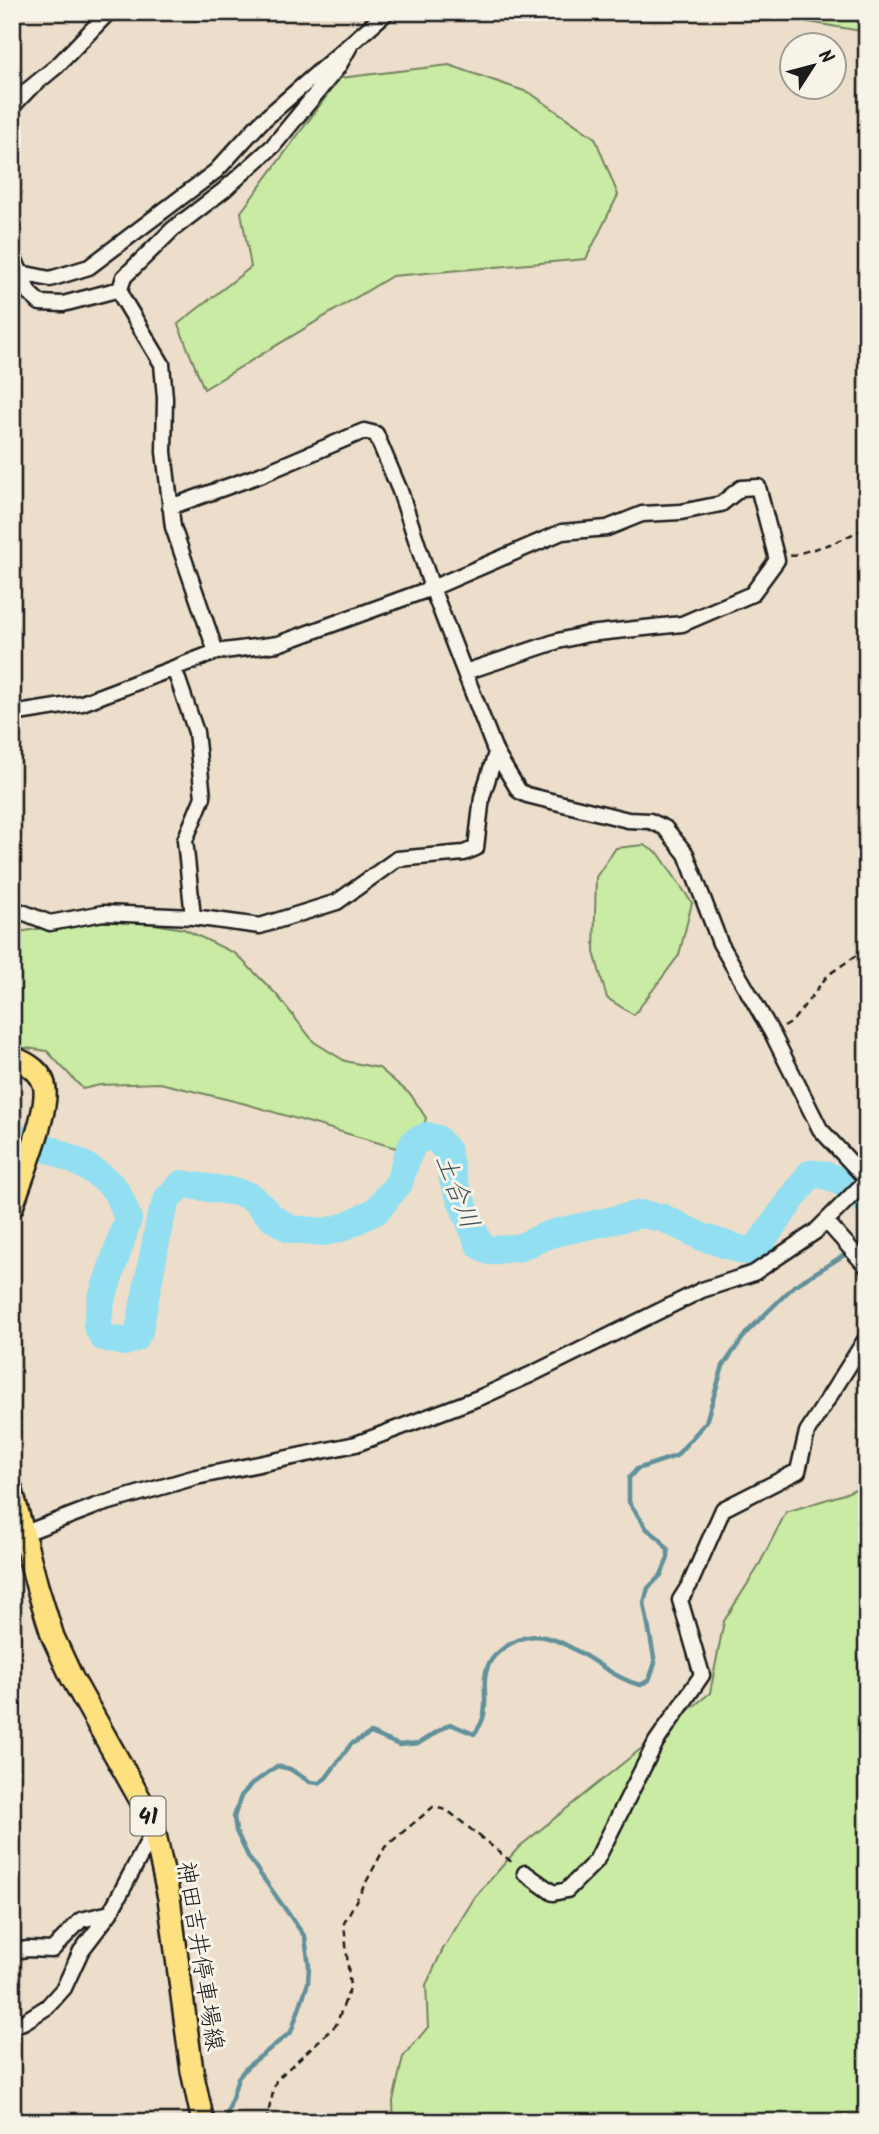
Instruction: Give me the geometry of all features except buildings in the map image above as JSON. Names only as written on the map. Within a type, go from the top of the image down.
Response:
[{"type":"main road","points":[[12,1057],[30,1064],[45,1088],[43,1109],[12,1207]]},
{"type":"main road","name":"神田吉井停車場線","points":[[12,1491],[18,1536],[53,1637],[72,1678],[144,1806],[154,1830],[169,1898],[192,2071],[203,2122]]},
{"type":"street","points":[[12,107],[57,66],[109,12]]},
{"type":"street","points":[[21,273],[50,279],[89,267],[216,171],[260,123],[387,12]]},
{"type":"street","points":[[216,652],[173,527],[164,452],[165,398],[162,364],[120,289],[124,277],[173,229],[224,190],[273,146],[338,67],[350,46]]},
{"type":"street","points":[[12,253],[29,293],[40,303],[63,304],[120,289]]},
{"type":"street","points":[[18,1536],[96,1506],[196,1477],[356,1444],[481,1397],[702,1290],[754,1273],[815,1232],[867,1180],[820,1129],[772,1033],[720,943],[686,854],[665,828],[650,821],[628,820],[519,791],[496,753],[432,587],[400,491],[376,434],[364,431],[260,475],[170,507]]},
{"type":"street","points":[[12,714],[82,702],[216,652],[278,644],[432,587],[562,532],[607,528],[642,514],[681,512],[721,504],[741,488],[758,487],[777,560],[752,594],[682,624],[588,634],[558,641],[465,672]]},
{"type":"street","points":[[174,667],[196,732],[203,797],[185,840],[193,917]]},
{"type":"street","points":[[12,908],[50,923],[103,913],[193,917],[260,926],[337,902],[397,859],[464,853],[476,848],[482,797],[496,753]]},
{"type":"street","points":[[826,1221],[867,1267]]},
{"type":"street","points":[[525,1873],[553,1893],[567,1890],[596,1861],[656,1742],[702,1675],[680,1600],[690,1584],[723,1509],[797,1471],[807,1432],[867,1337]]},
{"type":"street","points":[[12,2027],[47,2007],[64,1989],[81,1951],[110,1913],[154,1830]]},
{"type":"street","points":[[12,1951],[52,1950],[81,1920],[110,1913]]},
{"type":"path","points":[[777,560],[834,543],[867,527]]},
{"type":"path","points":[[772,1033],[791,1023],[828,975],[867,948]]},
{"type":"path","points":[[266,2122],[276,2080],[336,2025],[350,1988],[344,1923],[385,1847],[432,1807],[447,1810],[525,1873]]},
{"type":"green space","points":[[771,12],[867,12],[867,32],[774,16]]},
{"type":"green space","points":[[449,65],[530,93],[595,138],[618,195],[586,259],[392,276],[204,389],[178,324],[251,267],[241,212],[340,78]]},
{"type":"green space","points":[[644,845],[659,854],[692,903],[679,955],[634,1015],[607,998],[594,952],[596,877],[616,848]]},
{"type":"green space","points":[[129,920],[184,929],[236,954],[276,994],[314,1042],[345,1061],[379,1068],[411,1095],[426,1118],[420,1142],[396,1148],[246,1104],[160,1083],[100,1085],[83,1089],[47,1051],[12,1046],[12,933],[63,925]]},
{"type":"green space","points":[[867,1484],[867,2122],[394,2122],[393,2101],[403,2057],[428,2027],[426,1985],[443,1949],[475,1897],[519,1847],[710,1693],[724,1621],[757,1569],[786,1512]]},
{"type":"waterway","name":"土合川","points":[[12,1137],[54,1151],[85,1166],[109,1184],[119,1196],[128,1219],[101,1301],[97,1326],[103,1337],[124,1342],[135,1338],[139,1331],[160,1220],[168,1198],[182,1184],[237,1192],[252,1197],[270,1216],[290,1229],[325,1232],[341,1228],[376,1211],[399,1183],[414,1142],[427,1136],[437,1139],[447,1151],[453,1180],[479,1244],[489,1251],[521,1247],[550,1234],[641,1214],[663,1218],[702,1237],[746,1251],[756,1249],[810,1174],[834,1178],[867,1202]]},
{"type":"waterway","points":[[225,2122],[238,2078],[247,2067],[291,2032],[308,1983],[309,1966],[305,1937],[249,1858],[236,1831],[234,1817],[241,1796],[252,1784],[277,1766],[290,1769],[310,1782],[319,1783],[326,1778],[351,1744],[371,1733],[399,1745],[419,1743],[450,1724],[474,1734],[482,1722],[485,1709],[486,1673],[490,1661],[500,1650],[518,1640],[533,1636],[549,1638],[626,1680],[641,1685],[649,1680],[655,1663],[644,1603],[648,1588],[661,1575],[668,1558],[668,1550],[660,1539],[647,1529],[629,1502],[629,1478],[637,1469],[676,1456],[706,1422],[723,1366],[747,1332],[794,1286],[867,1241]]}]
